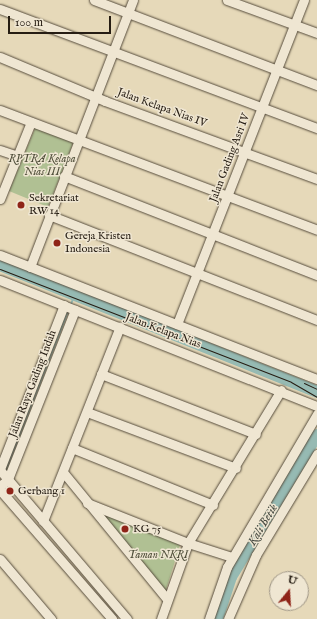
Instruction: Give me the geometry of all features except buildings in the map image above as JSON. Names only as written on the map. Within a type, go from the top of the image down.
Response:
[{"type":"street","points":[[94,0],[317,85]]},
{"type":"street","points":[[30,267],[94,96],[133,0]]},
{"type":"street","points":[[227,0],[317,33]]},
{"type":"street","name":"Jalan Gading Asri IV","points":[[177,324],[304,0]]},
{"type":"street","points":[[0,9],[317,128]]},
{"type":"street","name":"Jalan Kelapa Nias IV","points":[[0,57],[94,96],[317,179]]},
{"type":"street","points":[[0,110],[228,195],[317,230]]},
{"type":"street","points":[[1,196],[31,122]]},
{"type":"street","points":[[0,150],[17,156]]},
{"type":"street","points":[[64,176],[317,274]]},
{"type":"street","points":[[49,215],[317,320]]},
{"type":"street","name":"Jalan Kelapa Nias","points":[[0,255],[317,379]]},
{"type":"street","name":"Jalan Kelapa Nias","points":[[0,280],[281,390],[317,406]]},
{"type":"street","name":"Jalan Raya Gading Indah","points":[[0,469],[64,305]]},
{"type":"street","name":"Jalan Raya Gading Indah","points":[[0,486],[8,479],[75,310]]},
{"type":"street","points":[[43,520],[120,327]]},
{"type":"street","points":[[101,374],[256,434]]},
{"type":"street","points":[[161,619],[188,543],[236,468],[281,390]]},
{"type":"street","points":[[86,412],[236,468]]},
{"type":"street","points":[[209,619],[222,577],[232,556],[317,414]]},
{"type":"street","points":[[72,448],[213,504]]},
{"type":"street","points":[[228,619],[256,555],[317,454]]},
{"type":"street","points":[[0,469],[126,619]]},
{"type":"street","points":[[63,472],[86,503],[167,599]]},
{"type":"street","points":[[0,490],[112,619]]},
{"type":"street","points":[[86,503],[188,543],[232,556]]},
{"type":"street","points":[[0,559],[51,619]]},
{"type":"green space","name":"RPTRA Kelapa Nias III","points":[[36,126],[74,141],[48,207],[9,191]]},
{"type":"green space","name":"Taman NKRI","points":[[96,509],[180,545],[165,593]]},
{"type":"waterway","points":[[0,265],[317,392]]},
{"type":"waterway","points":[[71,304],[75,294]]},
{"type":"waterway","points":[[5,472],[68,311]]},
{"type":"waterway","name":"Kali Betik","points":[[217,619],[231,577],[317,435]]},
{"type":"tram line","points":[[0,269],[291,382],[317,397]]},
{"type":"tram line","points":[[304,383],[317,389]]},
{"type":"place","name":"Sekretariat RW 14","points":[[21,205]]},
{"type":"place","name":"Gereja Kristen Indonesia","points":[[57,243]]},
{"type":"place","name":"Gerbang 1","points":[[10,491]]},
{"type":"place","name":"KG 75","points":[[125,529]]}]
